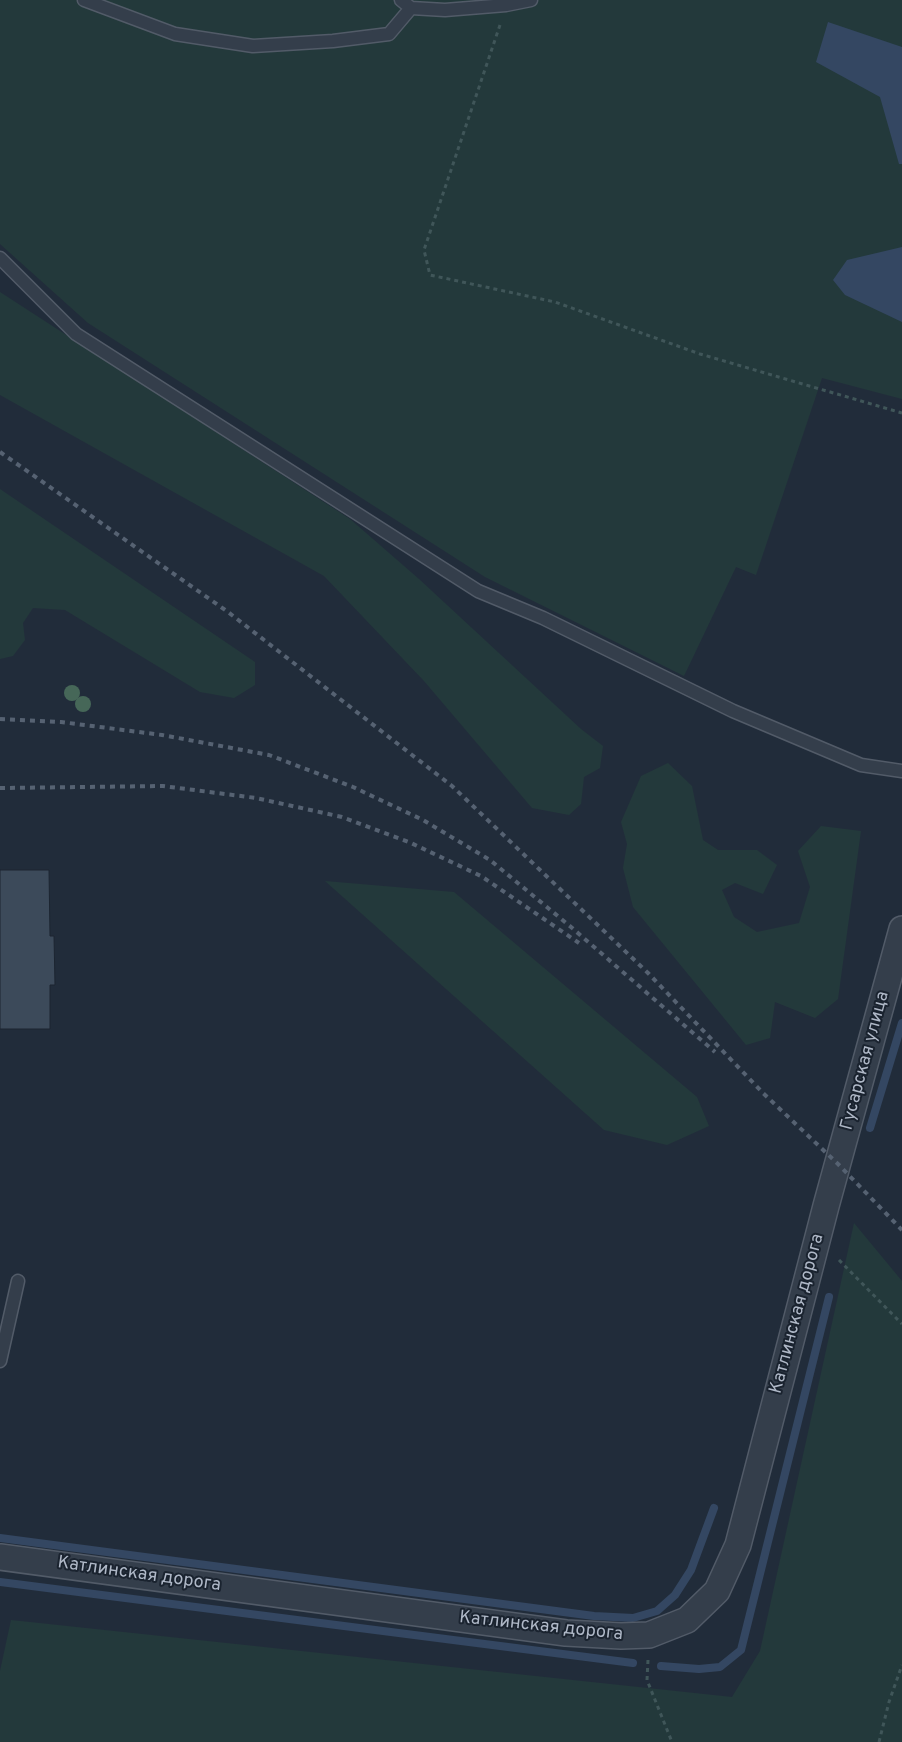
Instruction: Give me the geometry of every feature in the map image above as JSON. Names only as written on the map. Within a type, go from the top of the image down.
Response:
[{"type":"street","name":"Гусарская улица","points":[[838,1164],[897,971],[902,929]]},
{"type":"street","name":"Катлинская дорога","points":[[0,1557],[566,1633],[621,1636],[650,1635],[687,1620],[717,1590],[738,1546],[838,1164]]},
{"type":"lane","points":[[84,0],[175,34],[253,46],[333,41],[388,34],[406,4],[445,10],[506,5],[531,0]]},
{"type":"lane","points":[[0,258],[76,334],[478,591],[543,618],[733,712],[862,765],[902,771]]},
{"type":"lane","points":[[0,1361],[18,1281]]},
{"type":"path","points":[[506,5],[424,250],[430,275],[555,302],[700,354],[902,413]]},
{"type":"path","points":[[818,1239],[902,1324]]},
{"type":"path","points":[[650,1635],[647,1680],[672,1742]]},
{"type":"path","points":[[878,1742],[902,1665]]},
{"type":"green space","points":[[0,0],[902,0],[902,399],[822,378],[756,575],[736,567],[684,676],[485,577],[88,323],[0,244]]},
{"type":"green space","points":[[0,292],[350,519],[419,579],[581,729],[603,746],[600,768],[584,777],[581,804],[569,815],[532,808],[424,681],[324,576],[0,395]]},
{"type":"green space","points":[[0,489],[255,662],[255,685],[234,698],[200,692],[65,610],[33,608],[23,623],[25,640],[13,656],[0,659]]},
{"type":"green space","points":[[668,763],[692,786],[703,840],[718,850],[757,850],[777,865],[763,894],[735,883],[722,890],[734,917],[757,932],[799,923],[810,887],[798,851],[821,826],[861,831],[838,999],[815,1018],[775,1002],[770,1038],[746,1045],[633,907],[623,868],[627,844],[621,822],[641,776]]},
{"type":"green space","points":[[325,881],[454,892],[697,1097],[709,1126],[667,1145],[604,1130]]},
{"type":"green space","points":[[854,1223],[902,1281],[902,1742],[0,1742],[0,1671],[11,1620],[732,1697],[760,1651]]},
{"type":"water","points":[[828,22],[902,47],[902,164],[899,164],[880,97],[816,62]]},
{"type":"water","points":[[902,247],[902,322],[845,295],[833,280],[847,260]]},
{"type":"building","points":[[0,870],[49,870],[50,936],[54,936],[55,985],[50,985],[50,1029],[0,1029]]},
{"type":"waterway","points":[[870,1128],[902,1023]]},
{"type":"waterway","points":[[661,1666],[699,1669],[720,1667],[741,1650],[829,1297]]},
{"type":"waterway","points":[[0,1538],[594,1616],[633,1618],[657,1611],[675,1595],[691,1570],[714,1508]]},
{"type":"waterway","points":[[0,1582],[633,1663]]},
{"type":"railway","points":[[0,452],[228,612],[452,786],[648,973],[763,1093],[838,1164],[902,1230]]},
{"type":"railway","points":[[0,719],[61,722],[162,735],[269,755],[353,787],[423,820],[490,860],[571,927],[715,1052]]},
{"type":"railway","points":[[0,788],[163,786],[256,798],[342,817],[411,843],[481,876],[579,943]]}]
